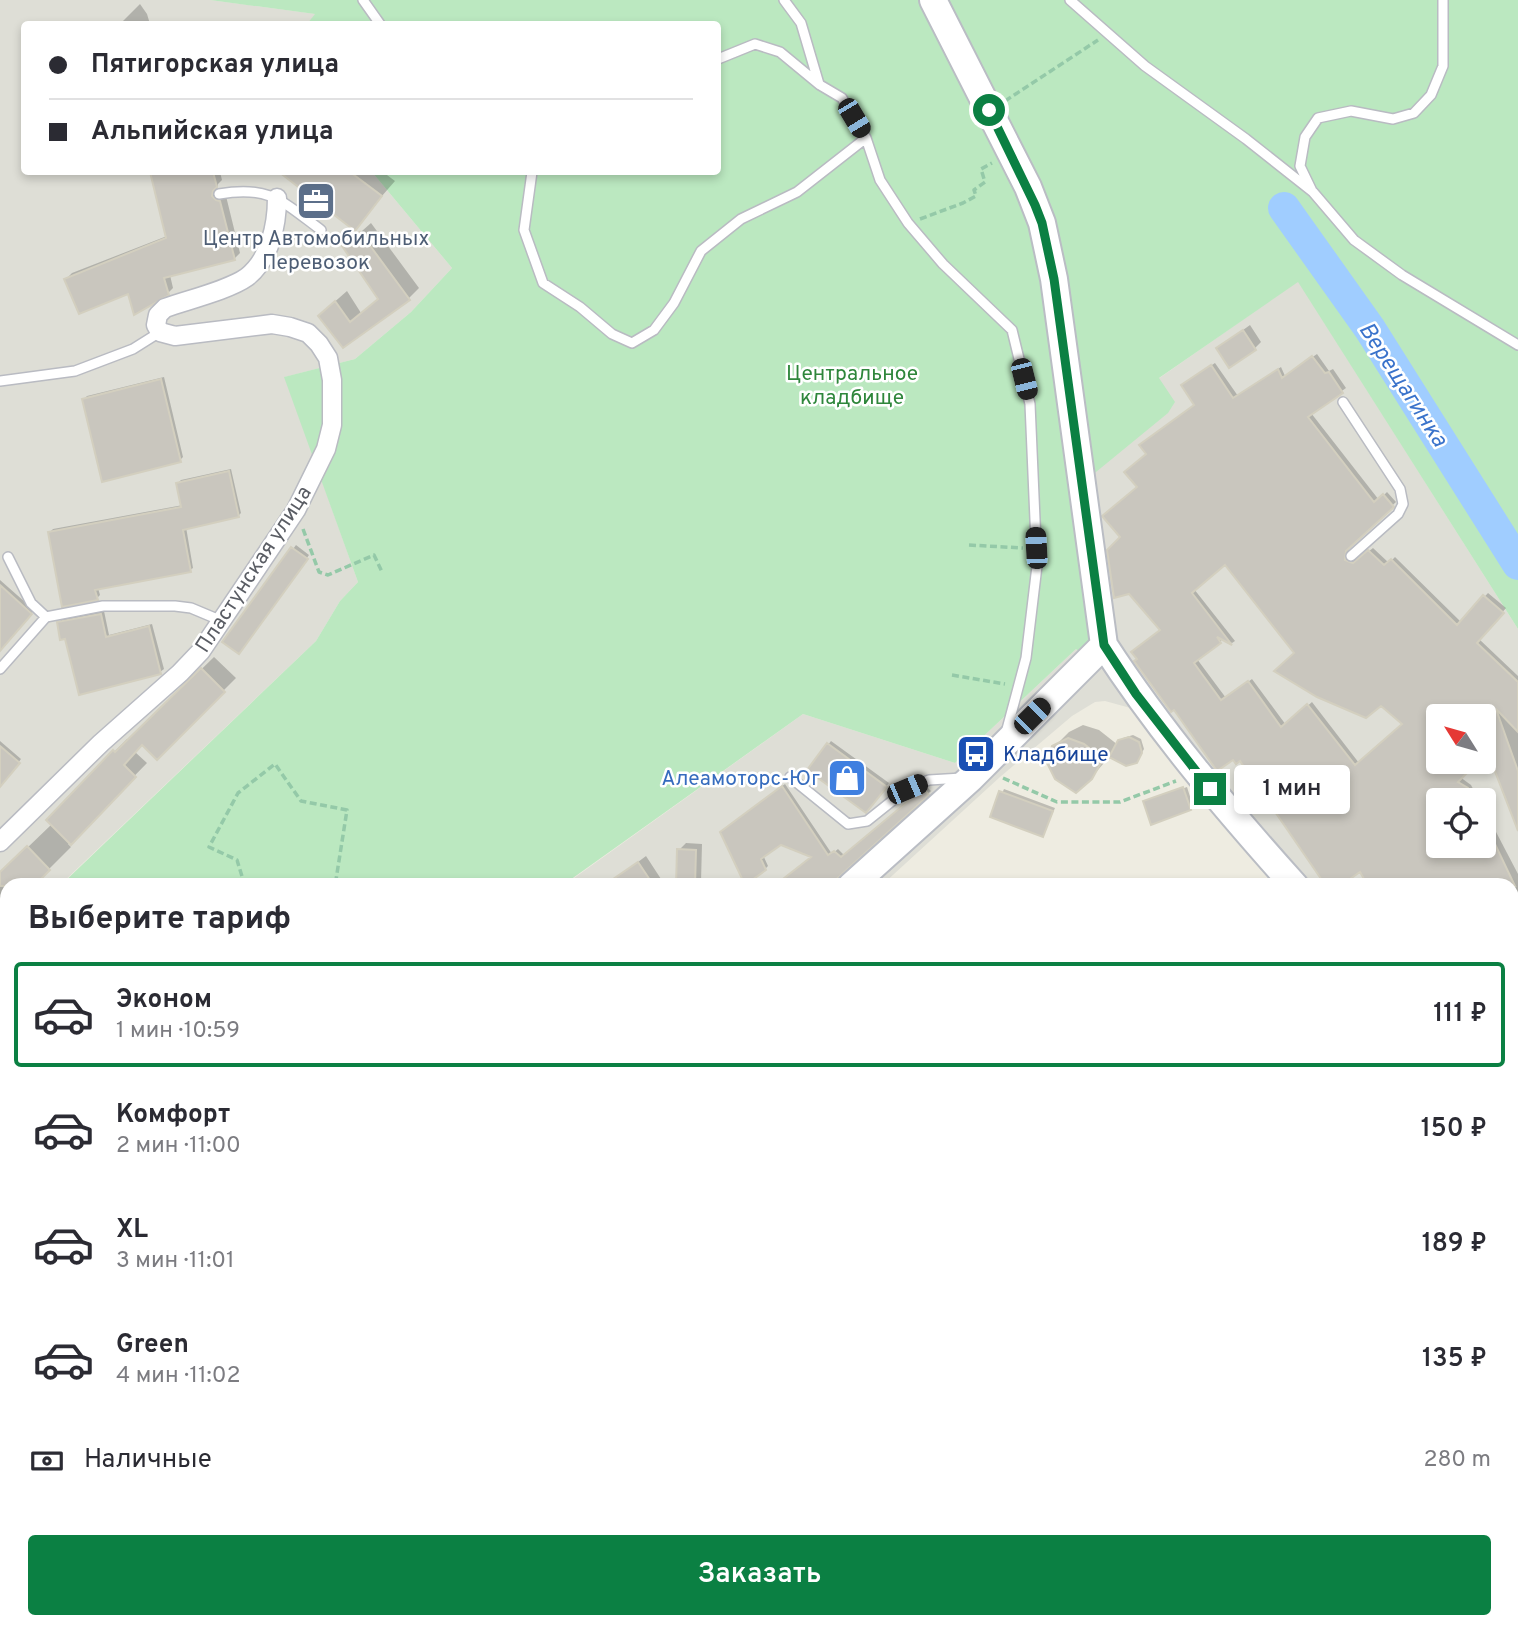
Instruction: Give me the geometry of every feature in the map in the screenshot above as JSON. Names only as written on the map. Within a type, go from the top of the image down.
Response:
[{"type":"street","points":[[933,0],[1028,187],[1042,223],[1054,279],[1104,645],[1136,694],[1225,808],[1288,878]]},
{"type":"street","points":[[160,332],[156,325],[158,315],[165,308],[238,283],[249,276],[273,236],[277,198]]},
{"type":"street","name":"Пластунская улица","points":[[0,842],[101,743],[201,651],[296,510],[326,449],[332,425],[332,380],[328,358],[308,333],[272,324],[175,336],[160,332]]},
{"type":"street","points":[[860,878],[977,772],[1104,645]]},
{"type":"lane","points":[[363,0],[378,21]]},
{"type":"lane","points":[[784,0],[801,23],[820,85]]},
{"type":"lane","points":[[1070,0],[1145,66],[1246,139],[1312,192],[1354,240],[1402,275],[1518,345]]},
{"type":"lane","points":[[1312,192],[1300,166],[1305,137],[1318,118],[1351,110],[1393,120],[1414,113],[1431,94],[1443,66],[1443,0]]},
{"type":"lane","points":[[721,58],[755,44],[780,52],[820,85],[842,98],[866,138],[880,180],[908,223],[943,264],[1012,330],[1030,404],[1037,566],[1026,658],[1003,745]]},
{"type":"lane","points":[[532,175],[524,230],[543,283],[580,307],[612,334],[632,343],[654,330],[674,303],[701,251],[741,219],[797,191],[866,138]]},
{"type":"lane","points":[[219,194],[239,190],[260,191],[277,198],[321,230]]},
{"type":"lane","points":[[0,381],[75,371],[133,349],[160,332]]},
{"type":"lane","points":[[1343,402],[1400,489],[1403,504],[1398,514],[1351,556]]},
{"type":"lane","points":[[8,557],[31,603],[46,617]]},
{"type":"lane","points":[[0,668],[46,617],[103,606],[175,606],[191,608],[222,621]]},
{"type":"lane","points":[[790,777],[848,824],[867,821],[907,789],[929,780],[977,772]]},
{"type":"path","points":[[1003,102],[1109,33]]},
{"type":"path","points":[[908,223],[963,203],[976,196],[974,190],[985,182]]},
{"type":"path","points":[[296,510],[320,572],[328,575],[374,555],[382,572]]},
{"type":"path","points":[[969,545],[1036,548]]},
{"type":"path","points":[[952,675],[1019,686]]},
{"type":"path","points":[[242,878],[236,860],[209,847],[238,793],[275,764],[301,801],[347,810],[336,878]]},
{"type":"path","points":[[977,772],[1000,777],[1057,802],[1120,802],[1176,781]]},
{"type":"shaded area","points":[[0,0],[210,0],[316,14],[310,21],[21,21],[21,175],[374,175],[452,268],[411,312],[355,359],[285,377],[358,582],[340,601],[316,641],[67,878],[0,878]]},
{"type":"shaded area","points":[[1298,281],[1518,629],[1518,878],[1286,878],[1145,712],[1105,701],[1095,702],[1072,716],[1000,777],[890,878],[574,878],[803,714],[955,763],[1076,649],[1095,664],[1085,481],[1158,379]]},
{"type":"green space","name":"Центральное кладбище","points":[[210,0],[1518,0],[1518,629],[1298,282],[1159,378],[1175,402],[1168,413],[1085,481],[1096,665],[1076,649],[955,763],[803,714],[573,878],[68,878],[316,641],[340,601],[358,582],[284,377],[355,359],[411,312],[452,268],[374,175],[721,175],[721,21],[309,21],[315,14]]},
{"type":"building","points":[[151,175],[214,175],[217,187],[212,196],[220,201],[235,260],[164,278],[169,295],[134,315],[128,294],[79,314],[64,279],[166,238]]},
{"type":"building","points":[[283,175],[354,175],[382,196],[355,231]]},
{"type":"building","points":[[360,232],[410,300],[343,348],[318,316],[335,301],[350,322],[378,299],[342,246]]},
{"type":"building","points":[[1243,330],[1256,350],[1229,368],[1216,348]]},
{"type":"building","points":[[1312,356],[1325,373],[1329,372],[1343,393],[1308,417],[1374,502],[1383,494],[1394,507],[1346,551],[1345,560],[1353,563],[1368,550],[1384,565],[1391,559],[1457,625],[1483,595],[1504,613],[1477,643],[1518,682],[1518,732],[1496,709],[1496,704],[1426,704],[1426,774],[1466,774],[1458,782],[1468,788],[1426,788],[1426,858],[1496,858],[1496,846],[1511,878],[1363,878],[1360,872],[1351,878],[1320,878],[1240,761],[1236,764],[1233,760],[1217,771],[1174,710],[1171,712],[1134,661],[1137,659],[1131,652],[1160,630],[1129,594],[1114,598],[1107,550],[1120,537],[1102,516],[1137,487],[1124,472],[1146,454],[1139,445],[1194,405],[1181,385],[1211,365],[1233,398],[1278,369],[1282,378]],"holes":[[[1225,565],[1294,653],[1274,671],[1317,697],[1366,718],[1381,706],[1402,724],[1355,765],[1307,704],[1281,727],[1248,681],[1221,700],[1194,663],[1221,643],[1217,637],[1232,645],[1192,593]]]},
{"type":"building","points":[[161,379],[181,462],[102,482],[82,399]]},
{"type":"building","points":[[229,471],[239,517],[183,530],[191,572],[95,590],[98,600],[62,607],[48,532],[181,507],[176,483]]},
{"type":"building","points":[[291,547],[308,559],[239,654],[222,642]]},
{"type":"building","points":[[0,585],[32,614],[0,651]]},
{"type":"building","points":[[101,614],[106,637],[149,626],[161,674],[79,695],[65,639],[60,640],[57,622]]},
{"type":"building","points":[[201,668],[225,692],[157,760],[142,745],[124,765],[136,777],[71,845],[46,820],[113,750],[115,752]]},
{"type":"building","points":[[1496,709],[1518,771],[1518,831],[1496,774]]},
{"type":"building","points":[[1129,737],[1139,742],[1142,753],[1137,763],[1126,766],[1109,757],[1118,740]]},
{"type":"building","points":[[1068,738],[1084,744],[1103,759],[1092,779],[1076,793],[1055,779],[1047,763],[1052,746]]},
{"type":"building","name":"Алеамоторс-Юг","points":[[827,743],[887,787],[866,813],[807,770]]},
{"type":"building","points":[[0,746],[20,763],[0,787]]},
{"type":"building","points":[[782,786],[828,855],[834,851],[841,857],[919,792],[924,789],[929,795],[838,878],[784,878],[811,857],[781,845],[761,859],[766,870],[755,878],[742,878],[720,832]]},
{"type":"building","points":[[1183,787],[1191,810],[1151,825],[1143,801]]},
{"type":"building","points":[[999,791],[1053,811],[1043,837],[990,817]]},
{"type":"building","points":[[27,846],[50,870],[42,878],[0,878],[0,872]]},
{"type":"building","points":[[677,849],[696,850],[695,878],[676,878]]},
{"type":"building","points":[[638,862],[649,878],[615,878]]},
{"type":"waterway","name":"Верещагинка","points":[[1284,208],[1370,329],[1518,564]]},
{"type":"place","name":"Центр Автомобильных Перевозок","points":[[316,201]]},
{"type":"place","name":"Кладбище","points":[[976,754]]},
{"type":"place","name":"Алеамоторс-Юг","points":[[847,778]]},
{"type":"route","points":[[989,110],[1028,187],[1042,223],[1054,279],[1104,645],[1136,694],[1210,789]]}]
